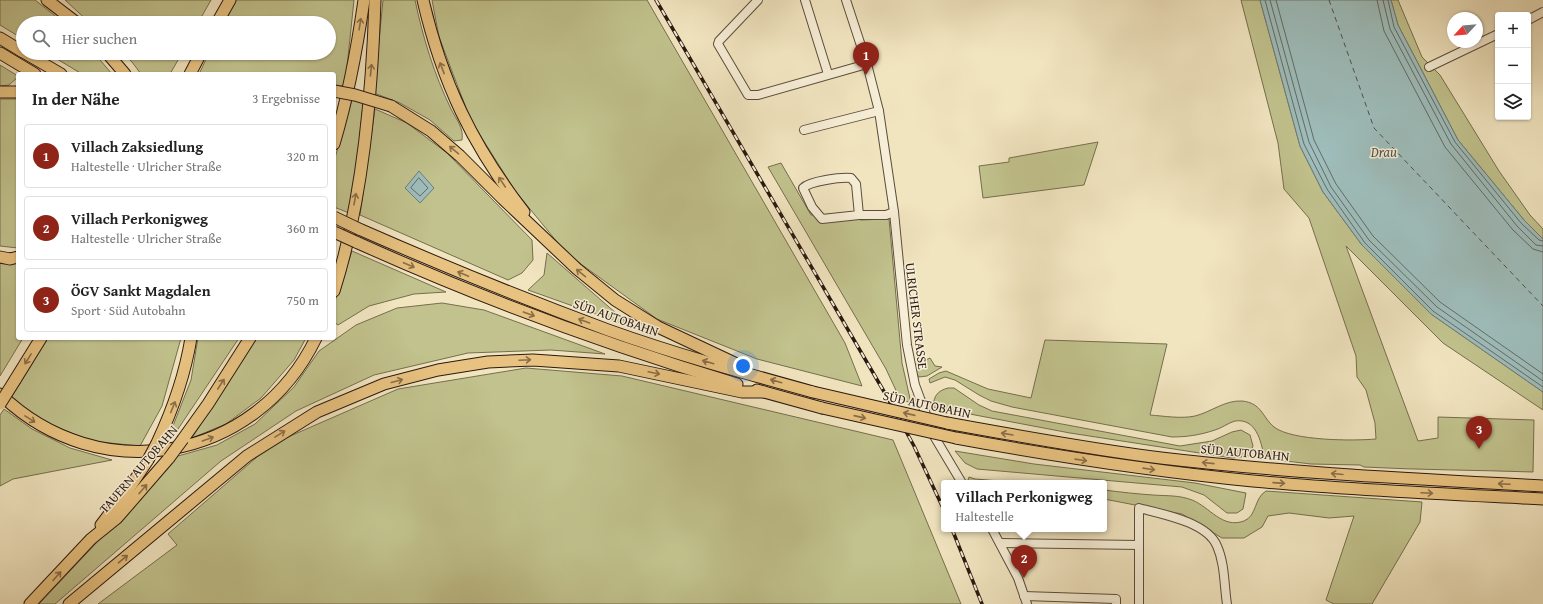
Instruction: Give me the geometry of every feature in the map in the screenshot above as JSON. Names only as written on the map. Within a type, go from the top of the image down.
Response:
[{"type":"highway","points":[[47,0],[68,16]]},
{"type":"highway","points":[[221,16],[230,0]]},
{"type":"highway","points":[[336,137],[344,111],[364,0]]},
{"type":"highway","points":[[336,283],[356,198],[363,146],[373,56],[374,0]]},
{"type":"highway","points":[[423,0],[440,64],[457,106],[482,153],[510,194],[542,236]]},
{"type":"highway","points":[[0,38],[16,48]]},
{"type":"highway","points":[[0,53],[32,72]]},
{"type":"highway","points":[[36,60],[57,72]]},
{"type":"highway","points":[[113,60],[122,72]]},
{"type":"highway","points":[[191,72],[197,60]]},
{"type":"highway","points":[[336,91],[356,95],[391,106],[431,131],[460,156],[577,269],[615,300],[658,327],[736,363],[759,377]]},
{"type":"highway","points":[[0,92],[16,92]]},
{"type":"highway","name":"SÜD AUTOBAHN","points":[[336,218],[501,290],[609,330],[759,377],[813,392],[947,423],[1075,446],[1162,458],[1376,477],[1543,486]]},
{"type":"highway","name":"SÜD AUTOBAHN","points":[[336,233],[505,305],[602,341],[764,392],[822,408],[956,438],[1051,456],[1160,471],[1254,481],[1388,491],[1543,499]]},
{"type":"highway","points":[[0,257],[10,259],[16,258]]},
{"type":"highway","points":[[0,404],[40,340]]},
{"type":"highway","points":[[91,538],[128,490],[148,460],[168,418],[181,383],[191,340]]},
{"type":"highway","name":"TAUERN AUTOBAHN","points":[[30,604],[91,538],[117,518],[169,458],[208,404],[249,340]]},
{"type":"highway","points":[[0,394],[29,419],[66,438],[87,445],[128,451],[168,449],[203,441],[224,433],[262,408],[283,388],[301,366],[315,340]]},
{"type":"highway","points":[[69,604],[247,456],[317,412],[384,384],[445,369],[488,362],[532,360],[619,366],[742,392],[764,392]]},
{"type":"highway","points":[[76,604],[89,592],[93,584]]},
{"type":"street","points":[[758,0],[719,41],[718,44],[748,95],[758,95],[867,64]]},
{"type":"street","points":[[805,0],[828,74]]},
{"type":"street","name":"ULRICHER STRASSE","points":[[846,0],[867,64],[880,111],[894,212],[906,339],[915,385],[934,436],[960,480]]},
{"type":"street","points":[[1531,18],[1543,12]]},
{"type":"street","points":[[1429,67],[1495,35]]},
{"type":"street","points":[[804,130],[880,111]]},
{"type":"street","points":[[859,215],[856,184],[851,178],[821,182],[807,185],[803,188],[818,216],[822,219],[859,215],[886,215],[894,212]]},
{"type":"street","points":[[1139,604],[1139,508],[1183,520],[1196,526],[1211,537],[1217,545],[1220,554],[1227,604]]},
{"type":"street","points":[[994,532],[1018,578],[1025,600],[1068,601],[1116,599],[1116,604]]},
{"type":"street","points":[[1000,543],[1139,545]]},
{"type":"green space","points":[[0,0],[35,0],[55,16],[16,16],[16,35],[0,25]]},
{"type":"green space","points":[[65,0],[211,0],[202,16],[82,16]]},
{"type":"green space","points":[[236,0],[354,0],[345,86],[336,85],[336,72],[200,72],[206,60],[336,60],[336,16],[228,16]]},
{"type":"green space","points":[[383,0],[415,0],[439,83],[461,128],[462,140],[454,141],[430,120],[400,103],[374,93]]},
{"type":"green space","points":[[432,0],[647,0],[845,343],[862,386],[757,359],[657,319],[567,254],[516,192],[471,121],[439,37]]},
{"type":"green space","points":[[1241,0],[1260,0],[1300,146],[1323,192],[1362,245],[1431,314],[1543,392],[1543,410],[1443,343],[1346,246],[1418,441],[1438,438],[1438,417],[1534,420],[1533,472],[1364,467],[1360,465],[1311,464],[1269,459],[1264,456],[1259,438],[1253,427],[1242,421],[1235,421],[1209,432],[1172,437],[1012,407],[991,401],[955,380],[945,377],[930,383],[929,379],[946,371],[988,389],[1031,398],[1045,340],[1167,344],[1150,415],[1190,417],[1230,402],[1242,401],[1249,402],[1258,407],[1274,427],[1283,432],[1324,439],[1376,439],[1375,423],[1366,390],[1357,377],[1356,356],[1309,218],[1284,189],[1278,143]]},
{"type":"green space","points":[[1391,0],[1398,0],[1422,57],[1440,75],[1499,171],[1530,215],[1543,229],[1543,239],[1524,220],[1458,140],[1398,25]]},
{"type":"green space","points":[[59,60],[100,60],[110,72],[79,72]]},
{"type":"green space","points":[[130,60],[178,60],[171,72],[140,72]]},
{"type":"green space","points":[[0,65],[16,75],[16,79],[9,85],[0,86]]},
{"type":"green space","points":[[0,99],[16,99],[16,248],[0,246]]},
{"type":"green space","points":[[352,100],[363,103],[358,157],[349,213],[336,208],[336,154]]},
{"type":"green space","points":[[375,109],[407,123],[447,153],[532,240],[533,260],[522,273],[508,280],[360,215]]},
{"type":"green space","points":[[1098,142],[1084,185],[983,198],[979,166],[1009,162],[1009,158]]},
{"type":"green space","points":[[781,163],[811,215],[856,213],[860,220],[889,219],[902,363],[911,403],[900,399],[886,369],[768,167]]},
{"type":"green space","points":[[352,251],[446,292],[414,294],[369,306],[338,325],[336,324],[336,298]]},
{"type":"green space","points":[[547,253],[632,327],[528,290],[544,275]]},
{"type":"green space","points":[[0,261],[16,262],[16,340],[22,340],[0,376]]},
{"type":"green space","points":[[442,303],[484,310],[605,354],[551,350],[468,353],[374,375],[296,411],[221,461],[55,604],[39,604],[178,456],[217,445],[255,424],[294,387],[319,351],[356,325],[397,308]]},
{"type":"green space","points":[[47,340],[180,340],[162,406],[140,446],[90,441],[43,421],[11,398]]},
{"type":"green space","points":[[198,340],[238,340],[174,435],[169,436],[191,380]]},
{"type":"green space","points":[[255,340],[305,340],[294,360],[261,398],[226,424],[192,438]]},
{"type":"green space","points":[[930,358],[935,366],[942,367],[927,376],[919,377],[915,372],[914,365]]},
{"type":"green space","points":[[526,368],[622,376],[893,440],[961,604],[98,604],[177,545],[168,534],[272,444],[398,389]]},
{"type":"green space","points":[[948,388],[954,388],[979,405],[992,411],[1180,446],[1212,441],[1232,432],[1241,430],[1250,435],[1253,446],[1249,456],[1232,458],[1070,433],[933,407],[937,394]]},
{"type":"green space","points":[[4,409],[32,429],[70,448],[112,460],[13,479],[0,486],[0,415]]},
{"type":"green space","points":[[955,451],[1034,464],[1195,483],[1246,493],[1243,509],[1237,513],[1227,513],[1204,495],[1182,487],[977,469],[965,463]]},
{"type":"green space","points":[[969,477],[988,480],[968,480]]},
{"type":"green space","points":[[1107,490],[1187,498],[1198,503],[1223,520],[1236,523],[1248,519],[1254,511],[1259,498],[1266,491],[1422,502],[1420,522],[1372,604],[1334,604],[1326,600],[1354,516],[1329,518],[1289,513],[1268,516],[1262,527],[1244,538],[1222,538],[1182,514],[1107,500]]},
{"type":"water","name":"Drau","points":[[1260,0],[1391,0],[1398,25],[1458,140],[1524,220],[1543,239],[1543,392],[1431,314],[1362,245],[1323,192],[1300,146]]},
{"type":"water","points":[[419,171],[434,188],[420,203],[405,188]]},
{"type":"ferry route","points":[[1329,0],[1374,128],[1543,306]]},
{"type":"railway","points":[[656,0],[886,395],[914,446],[941,504]]},
{"type":"railway","points":[[953,532],[982,604]]},
{"type":"place","name":"Villach Zaksiedlung","points":[[866,75]]},
{"type":"place","name":"ÖGV Sankt Magdalen","points":[[1479,449]]},
{"type":"place","name":"Villach Perkonigweg","points":[[1024,578]]}]
